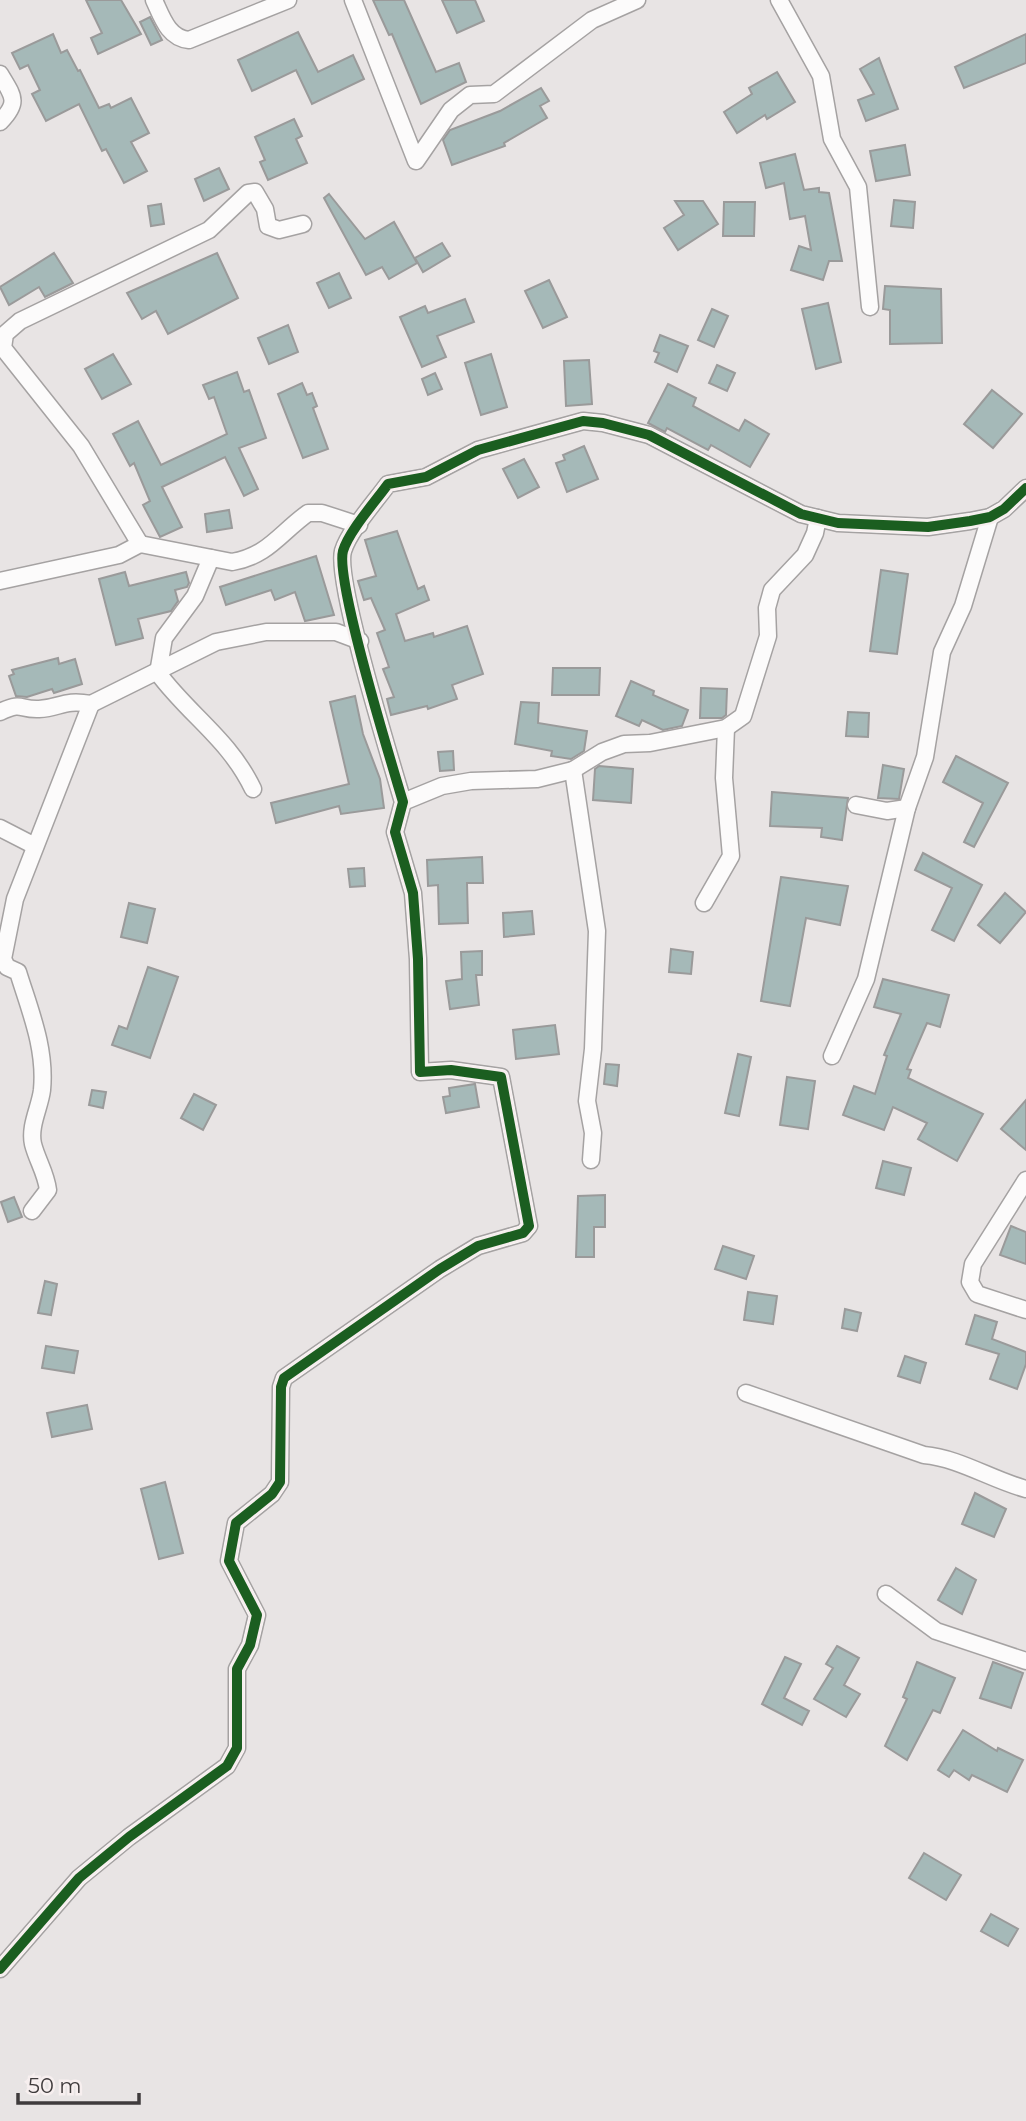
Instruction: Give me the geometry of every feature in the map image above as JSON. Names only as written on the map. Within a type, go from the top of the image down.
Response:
[{"type":"street","points":[[153,0],[171,33],[189,40],[288,0]]},
{"type":"street","points":[[353,0],[416,161],[451,110],[470,95],[494,94],[592,20],[637,0]]},
{"type":"street","points":[[779,0],[821,76],[832,139],[858,187],[870,307]]},
{"type":"street","points":[[0,74],[14,100],[13,108],[0,122]]},
{"type":"street","points":[[140,544],[81,446],[1,348],[5,334],[20,321],[209,230],[247,193],[255,192],[261,201],[268,226],[279,230],[303,224]]},
{"type":"street","points":[[0,1969],[79,1878],[129,1837],[227,1766],[237,1748],[237,1669],[250,1645],[257,1615],[229,1561],[236,1523],[272,1494],[280,1482],[281,1387],[284,1378],[440,1269],[478,1246],[523,1233],[529,1226],[500,1077],[451,1070],[420,1072],[418,959],[413,893],[396,832],[403,802],[348,596],[343,552],[359,525],[388,484],[426,477],[478,450],[583,421],[603,423],[649,435],[801,514],[862,525],[928,527],[990,517],[1004,509],[1026,488]]},
{"type":"street","points":[[0,581],[119,555],[140,544],[232,562],[260,554],[308,513],[322,513],[359,525]]},
{"type":"street","points":[[832,1056],[866,979],[907,808],[925,757],[942,652],[963,606],[990,517]]},
{"type":"street","points":[[403,802],[442,786],[497,779],[537,779],[573,770],[602,752],[624,744],[726,728],[743,716],[768,636],[767,608],[772,590],[805,555],[815,533],[818,518]]},
{"type":"street","points":[[211,558],[195,596],[164,638],[158,673],[172,692],[222,739],[242,766],[253,789]]},
{"type":"street","points":[[0,712],[16,704],[39,709],[70,700],[90,704],[158,673],[216,642],[266,632],[336,632],[359,641]]},
{"type":"street","points":[[33,1211],[48,1191],[42,1162],[33,1143],[42,1090],[41,1045],[18,972],[7,967],[3,959],[3,947],[15,899],[90,704]]},
{"type":"street","points":[[704,902],[731,856],[724,778],[726,728]]},
{"type":"street","points":[[573,770],[597,931],[593,1049],[587,1101],[593,1133],[591,1160]]},
{"type":"street","points":[[856,806],[887,811],[907,808]]},
{"type":"street","points":[[0,828],[35,846]]},
{"type":"street","points":[[1026,1180],[973,1264],[970,1282],[977,1294],[1026,1310]]},
{"type":"street","points":[[1004,1214],[1026,1209]]},
{"type":"street","points":[[746,1393],[924,1455],[938,1456],[998,1482],[1026,1489]]},
{"type":"street","points":[[886,1594],[936,1631],[1026,1661]]},
{"type":"building","points":[[86,0],[121,0],[141,34],[98,54],[91,38],[102,33]]},
{"type":"building","points":[[373,0],[404,0],[436,72],[459,63],[466,82],[421,104],[392,34],[389,35]]},
{"type":"building","points":[[442,0],[475,0],[484,21],[457,33]]},
{"type":"building","points":[[150,17],[162,40],[151,45],[140,22]]},
{"type":"building","points":[[298,32],[318,72],[353,55],[364,79],[312,104],[296,70],[252,91],[238,60]]},
{"type":"building","points":[[53,34],[61,53],[67,50],[78,71],[80,70],[99,108],[109,104],[111,108],[131,98],[149,133],[131,142],[147,171],[124,183],[106,149],[102,151],[79,104],[46,121],[32,94],[40,90],[28,65],[20,69],[12,53]]},
{"type":"building","points":[[1026,34],[1026,63],[964,88],[955,67]]},
{"type":"building","points":[[879,58],[898,109],[866,121],[858,100],[874,94],[860,69]]},
{"type":"building","points":[[777,72],[795,102],[767,119],[765,115],[737,133],[724,112],[752,94],[749,88]]},
{"type":"building","points":[[541,88],[549,101],[540,106],[547,118],[504,143],[505,146],[452,165],[443,140],[450,130],[500,111]]},
{"type":"building","points":[[294,119],[302,136],[296,139],[307,163],[268,180],[260,162],[265,160],[255,137]]},
{"type":"building","points":[[905,145],[910,175],[876,181],[870,151]]},
{"type":"building","points":[[795,154],[804,190],[819,188],[819,192],[829,193],[842,261],[829,261],[823,280],[791,270],[799,246],[811,250],[805,216],[790,219],[784,183],[766,188],[760,163]]},
{"type":"building","points":[[219,168],[229,189],[204,201],[195,179]]},
{"type":"building","points":[[329,194],[365,239],[394,222],[417,263],[389,279],[382,267],[366,275],[324,198]]},
{"type":"building","points":[[894,200],[915,202],[913,228],[891,226]]},
{"type":"building","points":[[675,201],[703,201],[718,224],[678,250],[664,228],[684,215]]},
{"type":"building","points":[[724,202],[755,202],[754,236],[723,236]]},
{"type":"building","points":[[161,204],[164,224],[151,226],[148,206]]},
{"type":"building","points":[[442,243],[450,256],[423,272],[415,258]]},
{"type":"building","points":[[54,253],[73,283],[45,297],[39,287],[9,305],[0,287]]},
{"type":"building","points":[[217,253],[238,298],[168,334],[156,311],[142,319],[127,293]]},
{"type":"building","points":[[339,273],[351,298],[329,308],[317,283]]},
{"type":"building","points":[[549,280],[567,317],[543,328],[525,291]]},
{"type":"building","points":[[885,286],[941,289],[942,343],[890,344],[890,310],[883,309]]},
{"type":"building","points":[[465,299],[474,322],[437,336],[446,357],[422,367],[400,317],[425,306],[428,313]]},
{"type":"building","points":[[828,303],[841,362],[816,369],[802,309]]},
{"type":"building","points":[[712,309],[728,316],[714,347],[698,340]]},
{"type":"building","points":[[288,325],[298,352],[269,364],[258,338]]},
{"type":"building","points":[[660,335],[688,346],[677,372],[655,362],[659,353],[654,351]]},
{"type":"building","points":[[113,354],[131,384],[102,399],[85,369]]},
{"type":"building","points":[[491,354],[507,407],[481,415],[465,363]]},
{"type":"building","points":[[589,360],[592,404],[566,406],[564,361]]},
{"type":"building","points":[[717,365],[735,373],[727,391],[709,383]]},
{"type":"building","points":[[237,372],[244,392],[249,390],[266,438],[239,448],[258,489],[244,496],[225,457],[162,487],[182,527],[160,537],[143,505],[150,501],[134,463],[130,466],[113,434],[138,421],[161,465],[227,434],[214,397],[209,399],[203,385]]},
{"type":"building","points":[[435,373],[442,389],[428,395],[422,379]]},
{"type":"building","points":[[302,383],[307,395],[312,393],[317,406],[313,408],[328,449],[303,458],[278,394]]},
{"type":"building","points":[[668,384],[696,398],[693,406],[739,431],[745,420],[769,434],[750,467],[711,445],[708,450],[667,428],[665,432],[648,423]]},
{"type":"building","points":[[992,390],[1022,414],[993,448],[964,424]]},
{"type":"building","points":[[584,446],[598,479],[567,492],[556,463],[565,460],[563,455]]},
{"type":"building","points":[[524,459],[539,487],[518,498],[503,469]]},
{"type":"building","points":[[229,510],[232,528],[207,532],[205,514]]},
{"type":"building","points":[[397,531],[418,589],[424,586],[429,600],[396,614],[405,641],[433,633],[434,637],[467,626],[483,674],[452,685],[457,699],[428,709],[427,706],[391,715],[387,699],[394,697],[383,669],[389,667],[377,633],[385,630],[371,598],[364,600],[358,581],[376,576],[365,540]]},
{"type":"building","points":[[316,556],[334,615],[305,621],[295,592],[275,600],[271,590],[226,605],[220,587]]},
{"type":"building","points":[[881,570],[908,574],[897,654],[870,651]]},
{"type":"building","points":[[125,572],[129,586],[186,572],[189,583],[187,587],[175,590],[178,601],[171,611],[138,619],[143,638],[116,645],[99,579]]},
{"type":"building","points":[[58,658],[59,664],[75,659],[82,684],[54,693],[52,689],[27,697],[16,696],[9,676],[14,674],[12,670]]},
{"type":"building","points":[[553,668],[600,668],[599,695],[552,695]]},
{"type":"building","points":[[631,681],[654,691],[653,695],[688,710],[682,726],[663,730],[642,720],[639,726],[616,716]]},
{"type":"building","points":[[701,688],[727,689],[726,715],[722,718],[700,718]]},
{"type":"building","points":[[355,696],[363,734],[380,779],[384,808],[341,814],[339,806],[276,823],[271,803],[349,784],[330,702]]},
{"type":"building","points":[[521,702],[539,703],[538,723],[587,731],[584,751],[571,759],[551,756],[552,751],[515,744]]},
{"type":"building","points":[[848,712],[869,713],[868,737],[846,736]]},
{"type":"building","points":[[453,751],[454,770],[440,771],[438,752]]},
{"type":"building","points":[[956,756],[1008,783],[974,847],[964,842],[983,803],[943,782]]},
{"type":"building","points":[[883,765],[904,769],[899,799],[878,798]]},
{"type":"building","points":[[599,766],[633,769],[631,803],[593,800],[595,769]]},
{"type":"building","points":[[772,792],[848,798],[842,840],[821,837],[822,828],[770,826]]},
{"type":"building","points":[[923,853],[982,885],[954,941],[932,930],[952,888],[915,870]]},
{"type":"building","points":[[482,857],[483,883],[467,883],[468,923],[439,924],[438,885],[428,886],[427,860]]},
{"type":"building","points":[[364,868],[365,886],[350,887],[348,869]]},
{"type":"building","points":[[781,877],[848,886],[840,925],[806,918],[790,1006],[761,1001]]},
{"type":"building","points":[[1005,893],[1026,912],[1000,943],[978,925]]},
{"type":"building","points":[[129,903],[155,909],[147,943],[121,937]]},
{"type":"building","points":[[532,911],[534,934],[504,937],[503,913]]},
{"type":"building","points":[[671,949],[693,952],[691,974],[669,972]]},
{"type":"building","points":[[482,951],[482,975],[476,975],[479,1005],[450,1009],[446,981],[462,979],[461,952]]},
{"type":"building","points":[[148,967],[178,977],[150,1058],[112,1045],[119,1026],[127,1029]]},
{"type":"building","points":[[883,979],[949,995],[940,1027],[927,1023],[907,1069],[911,1070],[908,1078],[983,1114],[957,1161],[918,1139],[927,1123],[893,1107],[884,1130],[843,1115],[854,1086],[875,1094],[887,1056],[884,1055],[901,1014],[874,1007]]},
{"type":"building","points":[[555,1025],[559,1054],[516,1059],[513,1030]]},
{"type":"building","points":[[738,1054],[751,1057],[739,1116],[725,1113]]},
{"type":"building","points":[[606,1064],[619,1065],[617,1086],[604,1084]]},
{"type":"building","points":[[787,1077],[815,1081],[808,1129],[780,1125]]},
{"type":"building","points":[[475,1084],[479,1107],[446,1113],[443,1097],[450,1096],[449,1088]]},
{"type":"building","points":[[92,1090],[106,1092],[103,1108],[89,1105]]},
{"type":"building","points":[[194,1094],[216,1105],[203,1130],[181,1118]]},
{"type":"building","points":[[1026,1100],[1026,1150],[1001,1129]]},
{"type":"building","points":[[883,1161],[911,1168],[904,1195],[876,1188]]},
{"type":"building","points":[[605,1195],[605,1227],[594,1227],[594,1257],[576,1257],[578,1196]]},
{"type":"building","points":[[14,1197],[22,1217],[8,1222],[1,1202]]},
{"type":"building","points":[[1011,1226],[1026,1232],[1026,1264],[1000,1255]]},
{"type":"building","points":[[723,1246],[754,1256],[746,1279],[715,1269]]},
{"type":"building","points":[[45,1281],[57,1284],[51,1315],[38,1313]]},
{"type":"building","points":[[748,1292],[777,1296],[773,1324],[744,1320]]},
{"type":"building","points":[[845,1309],[861,1313],[857,1331],[842,1328]]},
{"type":"building","points":[[975,1315],[997,1322],[992,1339],[1026,1352],[1026,1364],[1017,1389],[990,1379],[999,1354],[966,1344]]},
{"type":"building","points":[[46,1346],[78,1351],[74,1373],[42,1368]]},
{"type":"building","points":[[905,1356],[926,1363],[920,1383],[898,1376]]},
{"type":"building","points":[[87,1405],[92,1429],[52,1437],[47,1413]]},
{"type":"building","points":[[165,1482],[183,1553],[159,1559],[141,1489]]},
{"type":"building","points":[[975,1493],[1006,1509],[994,1537],[962,1524]]},
{"type":"building","points":[[956,1568],[976,1580],[962,1614],[938,1600]]},
{"type":"building","points":[[837,1646],[859,1658],[844,1685],[860,1694],[846,1717],[814,1699],[833,1668],[826,1664]]},
{"type":"building","points":[[785,1657],[801,1664],[784,1698],[809,1711],[802,1725],[762,1704]]},
{"type":"building","points":[[917,1662],[955,1678],[940,1713],[933,1710],[907,1760],[885,1746],[907,1699],[903,1697]]},
{"type":"building","points":[[993,1662],[1023,1673],[1011,1708],[980,1698]]},
{"type":"building","points":[[963,1730],[997,1751],[998,1748],[1023,1760],[1007,1792],[972,1775],[969,1780],[954,1770],[949,1777],[938,1770]]},
{"type":"building","points":[[924,1853],[961,1875],[946,1900],[909,1878]]},
{"type":"building","points":[[991,1914],[1018,1929],[1008,1946],[981,1931]]},
{"type":"cycle path","points":[[0,1969],[79,1878],[129,1837],[227,1766],[237,1748],[237,1669],[250,1645],[257,1615],[229,1561],[236,1523],[272,1494],[280,1482],[281,1387],[284,1378],[440,1269],[478,1246],[523,1233],[529,1226],[501,1077],[451,1070],[420,1072],[418,959],[413,893],[395,832],[403,802],[365,672],[343,569],[343,551],[356,526],[388,484],[426,477],[478,450],[583,421],[603,423],[649,435],[801,514],[838,523],[928,527],[970,521],[990,517],[1004,509],[1026,488]]}]
